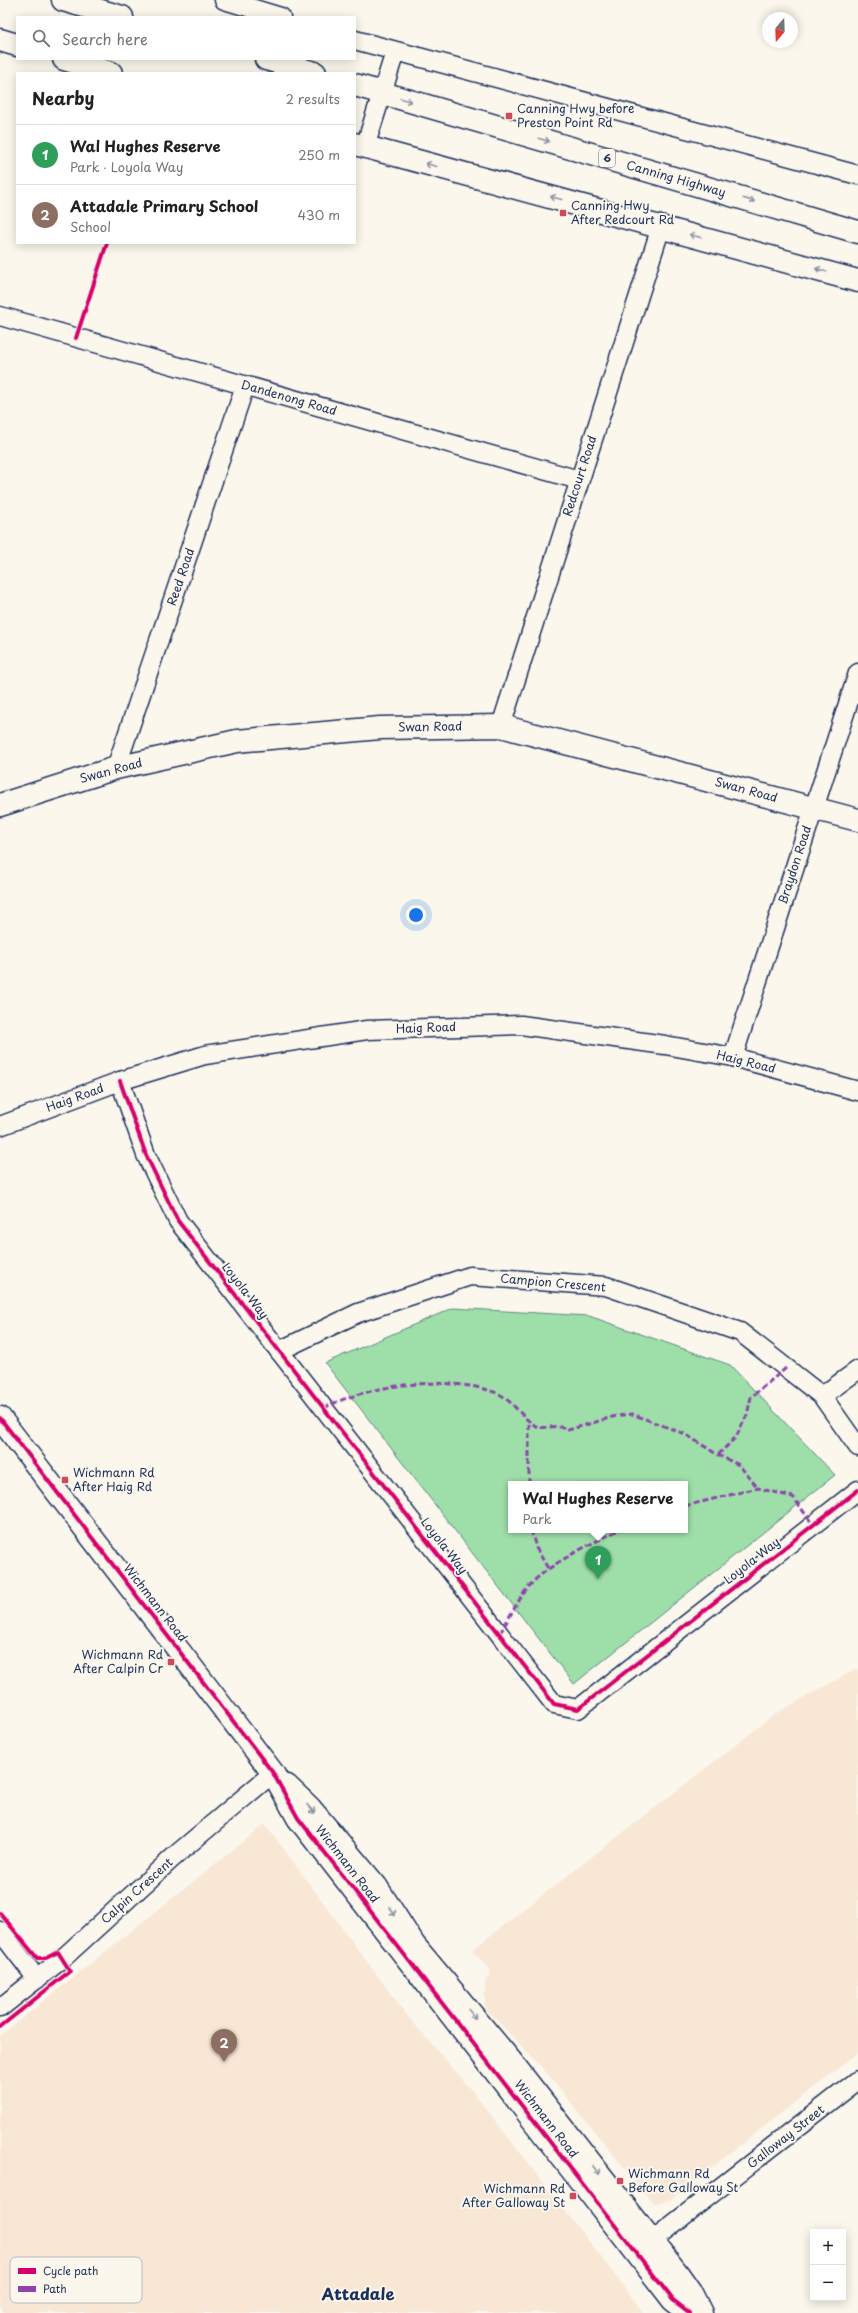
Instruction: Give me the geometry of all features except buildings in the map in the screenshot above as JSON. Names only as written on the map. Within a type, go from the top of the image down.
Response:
[{"type":"main road","points":[[63,0],[119,16]]},
{"type":"main road","points":[[0,40],[16,45]]},
{"type":"main road","points":[[67,60],[108,72]]},
{"type":"main road","points":[[269,60],[311,72]]},
{"type":"main road","name":"Canning Highway","points":[[356,85],[858,232]]},
{"type":"main road","points":[[360,146],[661,226],[858,281]]},
{"type":"main road","name":"Swan Road","points":[[0,805],[116,768],[237,741],[380,728],[501,726],[858,820]]},
{"type":"main road","name":"Wichmann Road","points":[[0,1418],[273,1772],[298,1818],[645,2246],[690,2291],[701,2313]]},
{"type":"main road","name":"Wichmann Road","points":[[645,2246],[673,2300],[690,2313]]},
{"type":"street","points":[[224,0],[278,16]]},
{"type":"street","points":[[356,40],[858,175]]},
{"type":"street","points":[[360,146],[382,93],[395,52]]},
{"type":"street","name":"Redcourt Road","points":[[501,726],[661,226]]},
{"type":"street","name":"Dandenong Road","points":[[0,316],[579,480]]},
{"type":"street","name":"Reed Road","points":[[116,768],[245,386]]},
{"type":"street","name":"Braydon Road","points":[[733,1057],[858,673]]},
{"type":"street","name":"Haig Road","points":[[0,1126],[120,1081],[205,1055],[367,1030],[521,1025],[665,1045],[733,1057],[858,1091]]},
{"type":"street","name":"Loyola Way","points":[[120,1081],[146,1155],[178,1221],[554,1704],[578,1709],[858,1490]]},
{"type":"street","name":"Campion Crescent","points":[[279,1350],[358,1313],[470,1276],[606,1286],[740,1332],[822,1396],[858,1447]]},
{"type":"street","points":[[822,1396],[858,1370]]},
{"type":"street","name":"Calpin Crescent","points":[[0,2008],[62,1959],[177,1854],[273,1772]]},
{"type":"street","points":[[0,1931],[37,1979]]},
{"type":"street","name":"Galloway Street","points":[[645,2246],[858,2080]]},
{"type":"shaded area","points":[[858,1668],[858,2053],[670,2200],[653,2203],[545,2071],[485,2008],[485,1983],[491,1971],[472,1950],[778,1712]]},
{"type":"shaded area","points":[[265,1824],[405,2013],[470,2088],[644,2313],[4,2313],[0,2305],[0,2036]]},
{"type":"green space","points":[[453,1308],[589,1316],[730,1365],[835,1475],[574,1684],[325,1363]]},
{"type":"marked path","points":[[718,1455],[736,1437],[747,1415],[751,1397],[786,1368]]},
{"type":"marked path","points":[[324,1408],[363,1393],[385,1388],[431,1383],[475,1387],[494,1392],[506,1398],[536,1426],[543,1428],[558,1427],[568,1430],[616,1416],[632,1414],[685,1434],[718,1455],[739,1465],[758,1488]]},
{"type":"marked path","points":[[529,1422],[529,1481]]},
{"type":"marked path","points":[[688,1505],[758,1488],[793,1497],[814,1526]]},
{"type":"marked path","points":[[532,1533],[536,1548],[549,1570]]},
{"type":"marked path","points":[[500,1633],[522,1596],[539,1576],[572,1554],[613,1533]]},
{"type":"cycle path","points":[[76,338],[107,244]]},
{"type":"cycle path","points":[[120,1081],[146,1155],[178,1221],[554,1704],[578,1709],[858,1490]]},
{"type":"cycle path","points":[[0,1418],[273,1773],[298,1818],[673,2300],[690,2313]]},
{"type":"cycle path","points":[[0,1913],[37,1958],[46,1958],[58,1952],[70,1971],[0,2027]]},
{"type":"place","name":"Canning Hwy before Preston Point Rd","points":[[509,116]]},
{"type":"place","name":"Canning Hwy After Redcourt Rd","points":[[563,213]]},
{"type":"place","name":"Wichmann Rd After Haig Rd","points":[[65,1480]]},
{"type":"place","name":"Wal Hughes Reserve","points":[[598,1579]]},
{"type":"place","name":"Wichmann Rd After Calpin Cr","points":[[171,1662]]},
{"type":"place","name":"Attadale Primary School","points":[[224,2062]]},
{"type":"place","name":"Wichmann Rd Before Galloway St","points":[[620,2181]]},
{"type":"place","name":"Wichmann Rd After Galloway St","points":[[573,2196]]},
{"type":"district","name":"Attadale","points":[[358,2294]]}]
